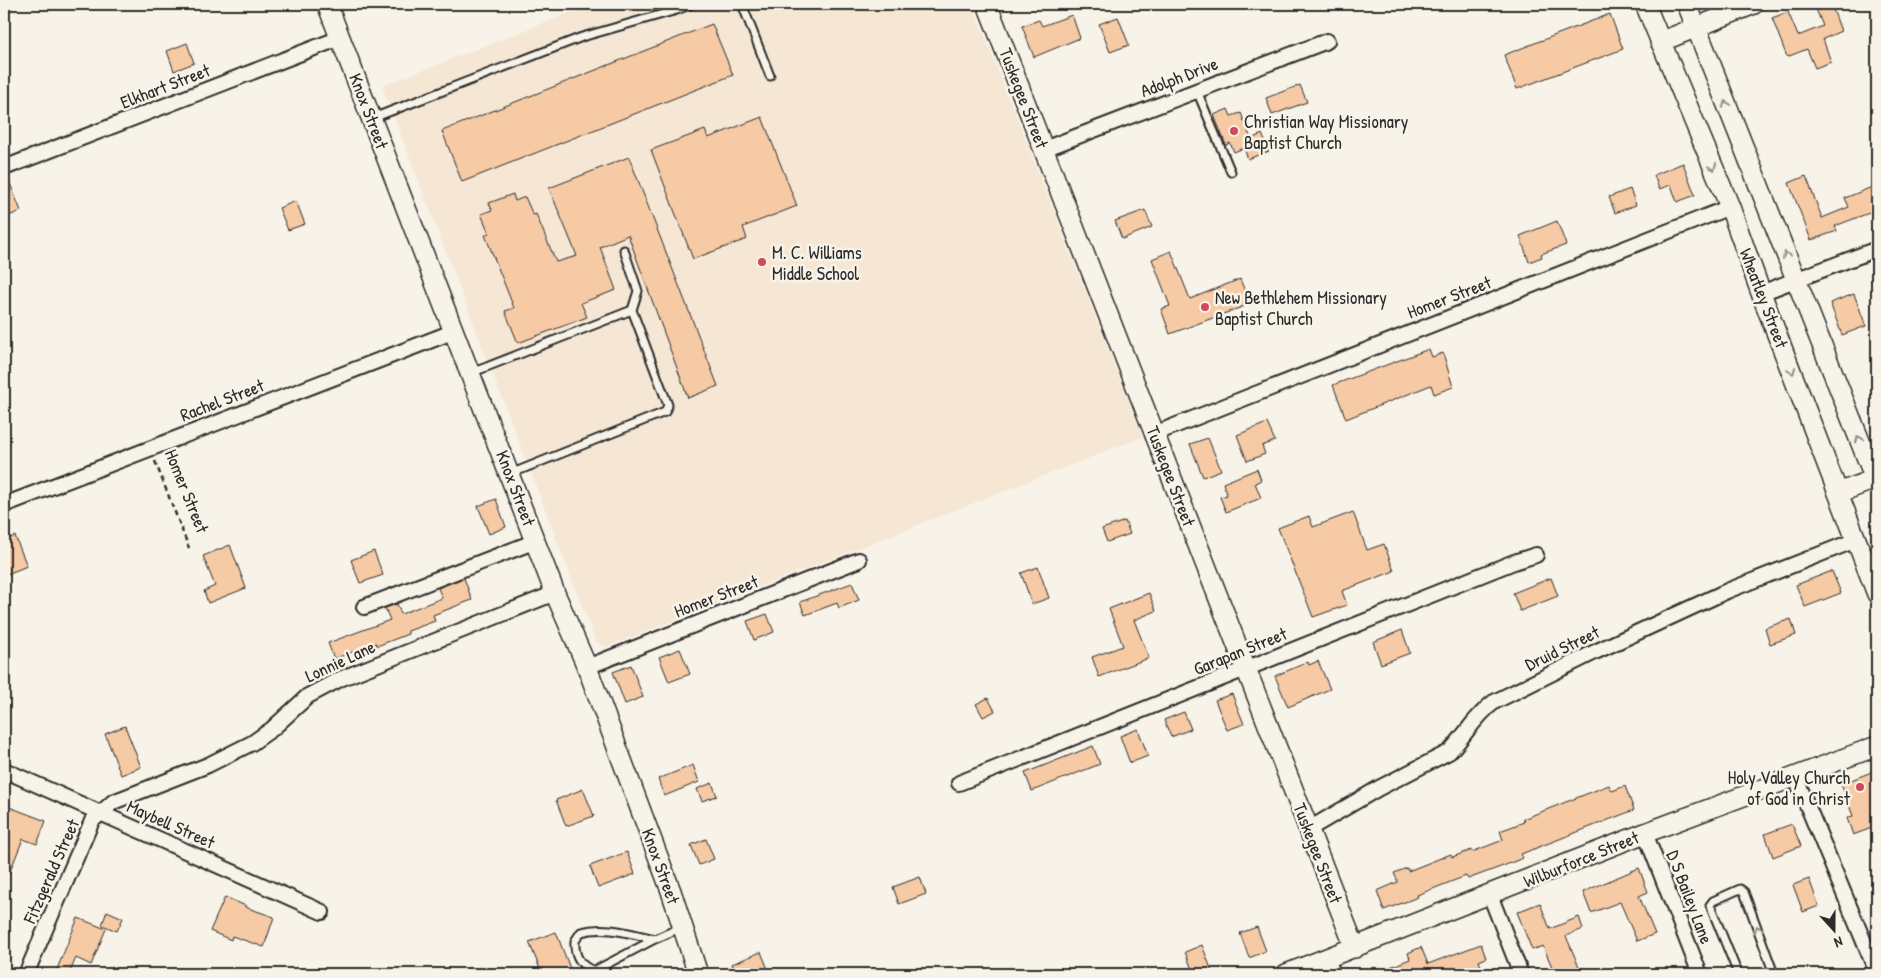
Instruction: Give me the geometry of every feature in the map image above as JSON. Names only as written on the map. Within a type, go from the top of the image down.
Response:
[{"type":"street","name":"Knox Street","points":[[327,4],[555,593],[587,666],[671,891],[698,974]]},
{"type":"street","name":"Tuskegee Street","points":[[987,4],[1355,948]]},
{"type":"street","name":"Wheatley Street","points":[[1645,4],[1730,207],[1761,293],[1877,594]]},
{"type":"street","name":"Wheatley Street","points":[[1687,4],[1876,481]]},
{"type":"street","points":[[1660,42],[1754,4]]},
{"type":"street","name":"Elkhart Street","points":[[4,168],[340,38]]},
{"type":"street","name":"Adolph Drive","points":[[1044,149],[1328,41]]},
{"type":"street","name":"Homer Street","points":[[1154,434],[1730,207]]},
{"type":"street","points":[[1761,293],[1797,281],[1877,249]]},
{"type":"street","name":"Rachel Street","points":[[4,506],[455,331]]},
{"type":"street","points":[[1838,493],[1876,481]]},
{"type":"street","name":"Druid Street","points":[[1309,829],[1379,788],[1449,752],[1483,710],[1494,702],[1595,652],[1727,591],[1856,540]]},
{"type":"street","points":[[364,607],[536,541]]},
{"type":"street","name":"Garapan Street","points":[[959,783],[1514,562],[1536,555]]},
{"type":"street","name":"Homer Street","points":[[587,666],[859,560]]},
{"type":"street","name":"Lonnie Lane","points":[[101,813],[120,799],[208,765],[245,747],[272,728],[308,696],[340,678],[555,593]]},
{"type":"street","name":"Wilburforce Street","points":[[1286,974],[1330,966],[1355,948],[1645,833],[1877,746]]},
{"type":"street","name":"Maybell Street","points":[[4,770],[322,912]]},
{"type":"street","points":[[1795,776],[1877,973]]},
{"type":"street","name":"Fitzgerald Street","points":[[26,974],[92,821],[101,813]]},
{"type":"street","name":"D S Bailey Lane","points":[[1645,833],[1700,974]]},
{"type":"street","points":[[1490,895],[1521,974]]},
{"type":"lane","points":[[372,118],[582,37],[692,4]]},
{"type":"lane","points":[[742,4],[770,76]]},
{"type":"lane","points":[[1197,90],[1230,172]]},
{"type":"lane","points":[[510,474],[665,412],[668,405],[632,310],[638,291],[624,250]]},
{"type":"lane","points":[[471,373],[632,310]]},
{"type":"lane","points":[[1738,974],[1710,905],[1713,901],[1740,890],[1744,892],[1774,974]]},
{"type":"lane","points":[[588,974],[655,939],[683,927]]},
{"type":"lane","points":[[595,971],[585,967],[576,954],[575,941],[581,932],[597,929],[612,930],[655,939]]},
{"type":"path","name":"Homer Street","points":[[150,448],[190,548]]},
{"type":"shaded area","name":"M. C. Williams Middle School","points":[[592,4],[972,4],[1143,437],[606,647],[596,642],[382,86]]},
{"type":"building","points":[[1831,4],[1841,31],[1823,39],[1831,62],[1815,68],[1807,49],[1787,57],[1772,18],[1788,12],[1798,36],[1823,26],[1816,9]]},
{"type":"building","points":[[1610,14],[1623,49],[1517,89],[1504,55]]},
{"type":"building","points":[[1072,15],[1080,38],[1034,57],[1022,26],[1039,20],[1042,26]]},
{"type":"building","points":[[1118,17],[1129,45],[1110,52],[1099,24]]},
{"type":"building","points":[[712,24],[733,75],[462,182],[442,131]]},
{"type":"building","points":[[187,43],[194,63],[174,71],[167,51]]},
{"type":"building","points":[[1300,85],[1307,102],[1272,115],[1266,98]]},
{"type":"building","name":"Christian Way Missionary Baptist Church","points":[[1228,109],[1231,116],[1241,113],[1251,139],[1262,134],[1269,151],[1248,159],[1244,148],[1234,152],[1230,143],[1226,145],[1214,115]]},
{"type":"building","points":[[762,117],[797,206],[743,227],[747,239],[693,259],[651,150],[705,130],[708,138]]},
{"type":"building","points":[[629,157],[718,386],[688,398],[628,235],[600,247],[616,290],[581,303],[587,317],[518,343],[505,311],[514,308],[485,235],[489,233],[481,214],[492,210],[489,203],[513,194],[515,201],[525,197],[533,215],[536,214],[556,262],[577,256],[549,188]]},
{"type":"building","points":[[1683,163],[1695,195],[1677,202],[1671,185],[1659,189],[1654,175]]},
{"type":"building","points":[[7,176],[21,211],[4,218],[4,177]]},
{"type":"building","points":[[1806,176],[1822,218],[1849,207],[1845,198],[1877,185],[1877,210],[1835,226],[1837,231],[1811,240],[1789,183]]},
{"type":"building","points":[[1630,189],[1636,205],[1615,213],[1609,197]]},
{"type":"building","points":[[296,201],[305,224],[288,230],[279,208]]},
{"type":"building","points":[[1145,210],[1152,227],[1122,239],[1115,221]]},
{"type":"building","points":[[1557,221],[1566,245],[1541,254],[1542,257],[1529,262],[1520,236]]},
{"type":"building","name":"New Bethlehem Missionary Baptist Church","points":[[1171,251],[1190,299],[1240,279],[1250,304],[1170,334],[1161,309],[1170,306],[1152,259]]},
{"type":"building","points":[[1854,294],[1866,326],[1842,335],[1830,303]]},
{"type":"building","points":[[1429,349],[1432,357],[1443,353],[1453,387],[1434,394],[1431,385],[1346,419],[1333,385]]},
{"type":"building","points":[[1267,423],[1275,441],[1262,446],[1265,454],[1247,461],[1237,435]]},
{"type":"building","points":[[1208,438],[1221,470],[1203,477],[1190,444]]},
{"type":"building","points":[[1257,469],[1261,480],[1255,483],[1261,498],[1226,512],[1220,497],[1227,495],[1223,483]]},
{"type":"building","points":[[496,499],[506,527],[489,534],[478,506]]},
{"type":"building","points":[[1353,512],[1367,550],[1384,544],[1394,571],[1342,591],[1347,605],[1313,617],[1278,528],[1309,516],[1313,527]]},
{"type":"building","points":[[1125,521],[1130,534],[1107,542],[1102,529]]},
{"type":"building","points":[[15,536],[27,566],[7,574],[4,565],[4,541]]},
{"type":"building","points":[[230,545],[246,588],[208,603],[204,591],[215,586],[203,556]]},
{"type":"building","points":[[374,551],[383,575],[360,583],[351,560]]},
{"type":"building","points":[[1038,567],[1049,598],[1032,604],[1021,573]]},
{"type":"building","points":[[1832,571],[1841,593],[1805,607],[1796,585]]},
{"type":"building","points":[[464,578],[472,600],[433,615],[435,621],[408,631],[408,634],[377,646],[376,643],[334,659],[328,643],[390,620],[385,608],[397,604],[401,614],[442,598],[438,588]]},
{"type":"building","points":[[1551,578],[1558,596],[1520,611],[1513,593]]},
{"type":"building","points":[[852,583],[859,600],[839,608],[837,603],[805,615],[800,602]]},
{"type":"building","points":[[1149,593],[1156,611],[1134,620],[1149,658],[1099,677],[1092,657],[1123,646],[1109,609]]},
{"type":"building","points":[[767,614],[774,632],[754,640],[747,621]]},
{"type":"building","points":[[1791,619],[1796,635],[1770,644],[1765,628]]},
{"type":"building","points":[[1402,630],[1410,653],[1381,664],[1373,642]]},
{"type":"building","points":[[680,649],[690,674],[669,682],[659,657]]},
{"type":"building","points":[[1318,661],[1330,689],[1288,707],[1275,676],[1308,662],[1309,665]]},
{"type":"building","points":[[631,665],[643,697],[625,704],[613,672]]},
{"type":"building","points":[[1232,694],[1244,724],[1227,730],[1215,700]]},
{"type":"building","points":[[988,698],[995,711],[983,717],[976,704]]},
{"type":"building","points":[[1184,712],[1191,729],[1171,737],[1164,720]]},
{"type":"building","points":[[125,726],[141,767],[121,775],[105,734]]},
{"type":"building","points":[[1138,729],[1148,756],[1130,763],[1120,736]]},
{"type":"building","points":[[1093,746],[1100,764],[1032,791],[1025,773]]},
{"type":"building","points":[[693,765],[699,782],[664,796],[658,779]]},
{"type":"building","points":[[1874,771],[1877,779],[1877,826],[1853,835],[1847,818],[1853,816],[1841,784]]},
{"type":"building","points":[[712,783],[717,796],[702,801],[697,789]]},
{"type":"building","points":[[1609,785],[1612,791],[1625,786],[1634,810],[1521,854],[1523,858],[1468,879],[1466,876],[1384,910],[1377,891],[1398,882],[1394,873],[1407,868],[1408,871],[1451,854],[1452,857],[1472,850],[1472,852],[1503,840],[1500,831],[1524,822],[1523,819]]},
{"type":"building","points":[[583,789],[594,816],[566,826],[556,800]]},
{"type":"building","points":[[4,805],[46,821],[37,844],[23,839],[4,886]]},
{"type":"building","points":[[1792,824],[1801,846],[1773,857],[1765,834]]},
{"type":"building","points":[[706,839],[714,859],[699,865],[691,845]]},
{"type":"building","points":[[627,852],[635,874],[598,888],[590,866]]},
{"type":"building","points":[[1639,868],[1648,892],[1639,896],[1655,934],[1637,941],[1620,902],[1591,913],[1583,892]]},
{"type":"building","points":[[920,877],[926,894],[899,904],[893,887]]},
{"type":"building","points":[[1809,879],[1819,906],[1803,912],[1793,885]]},
{"type":"building","points":[[225,897],[245,907],[274,917],[264,947],[232,936],[231,940],[210,931]]},
{"type":"building","points":[[1540,903],[1550,929],[1579,917],[1583,929],[1566,936],[1582,974],[1555,974],[1543,946],[1532,950],[1517,912]]},
{"type":"building","points":[[107,911],[123,918],[117,931],[102,925]]},
{"type":"building","points":[[78,918],[106,929],[91,965],[76,958],[69,974],[55,974]]},
{"type":"building","points":[[1257,927],[1266,951],[1249,958],[1240,933]]},
{"type":"building","points":[[556,932],[571,971],[564,974],[542,974],[529,942]]},
{"type":"building","points":[[1481,944],[1486,958],[1479,961],[1484,974],[1373,974],[1410,959],[1408,953],[1421,947],[1428,964]]},
{"type":"building","points":[[1202,945],[1213,974],[1194,974],[1185,952]]},
{"type":"building","points":[[761,952],[770,974],[736,974],[732,964]]},
{"type":"place","name":"Christian Way Missionary Baptist Church","points":[[1234,131]]},
{"type":"place","name":"M. C. Williams Middle School","points":[[762,262]]},
{"type":"place","name":"New Bethlehem Missionary Baptist Church","points":[[1205,307]]},
{"type":"place","name":"Holy Valley Church of God in Christ","points":[[1860,787]]}]
